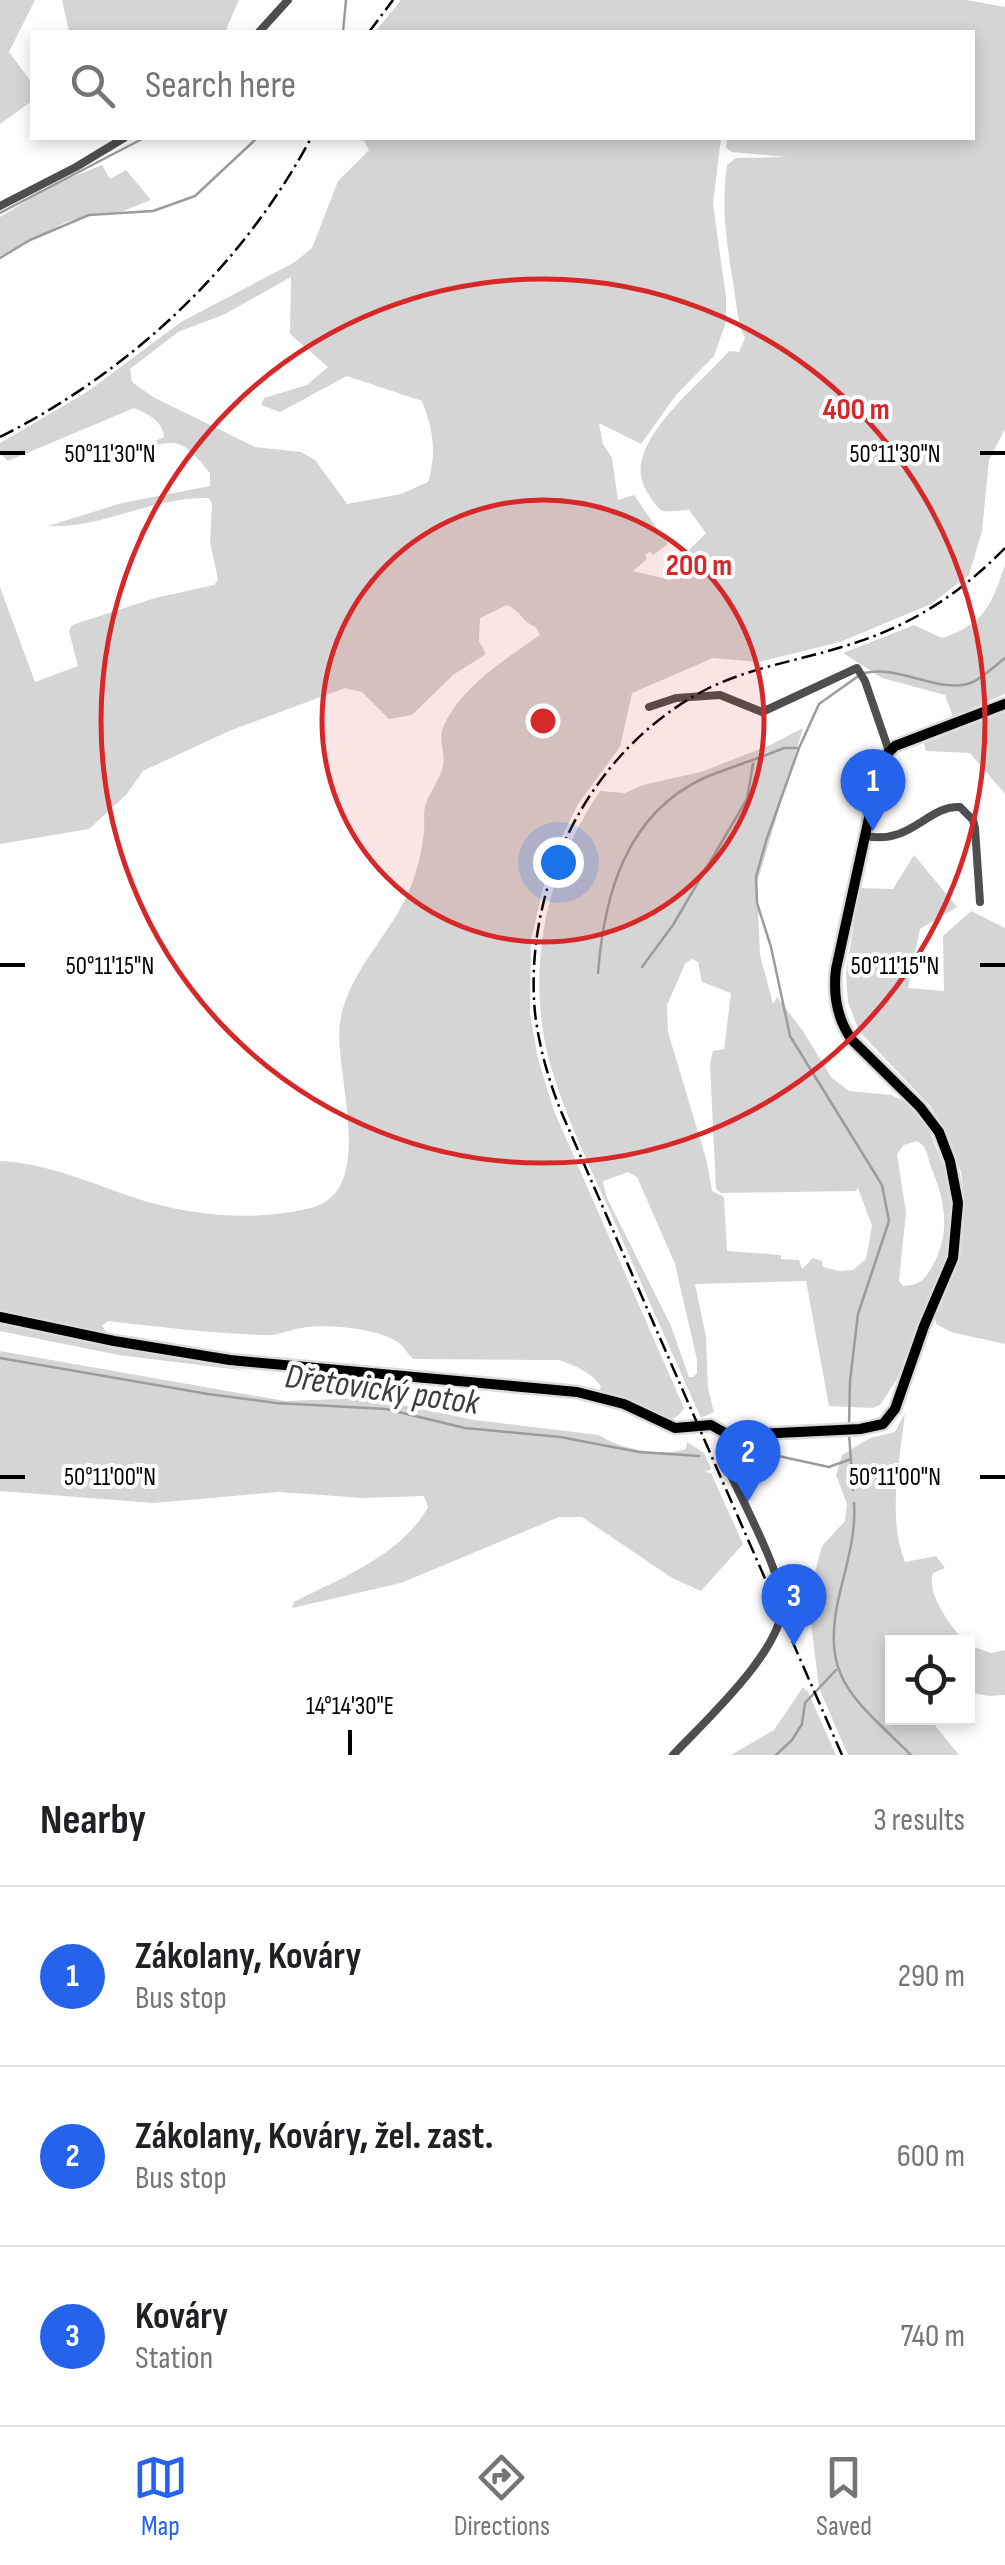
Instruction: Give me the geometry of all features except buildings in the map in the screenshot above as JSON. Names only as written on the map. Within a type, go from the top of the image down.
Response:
[{"type":"main road","points":[[0,1316],[114,1341],[247,1362],[577,1392],[624,1404],[675,1428],[711,1426],[728,1434],[857,1429],[883,1424],[895,1409],[953,1258],[958,1221],[955,1182],[936,1126],[852,1040],[834,989],[836,969],[879,772],[889,750],[1005,704]]},
{"type":"street","points":[[261,30],[288,0]]},
{"type":"street","points":[[0,206],[121,140]]},
{"type":"street","points":[[650,707],[676,698],[720,694],[762,712],[856,668],[866,681],[889,750]]},
{"type":"street","points":[[866,836],[894,836],[919,826],[945,808],[960,808],[975,828],[980,902]]},
{"type":"street","points":[[673,1755],[760,1656],[782,1608],[777,1581],[730,1471],[728,1434]]},
{"type":"shaded area","points":[[0,0],[35,0],[9,52],[30,80],[30,102],[0,124]]},
{"type":"shaded area","points":[[62,0],[239,0],[226,30],[69,30]]},
{"type":"shaded area","points":[[401,0],[966,0],[1005,7],[1005,429],[989,460],[982,531],[969,575],[931,604],[840,642],[759,662],[713,658],[632,693],[620,747],[578,804],[549,863],[531,940],[530,1013],[538,1059],[554,1111],[684,1408],[671,1419],[632,1400],[599,1390],[598,1382],[588,1374],[558,1360],[414,1359],[390,1338],[365,1330],[311,1327],[263,1335],[108,1321],[102,1326],[108,1334],[103,1334],[0,1310],[0,1161],[53,1170],[138,1199],[202,1213],[268,1215],[311,1208],[331,1197],[343,1179],[348,1155],[340,1022],[352,985],[396,917],[413,881],[423,843],[425,807],[443,766],[443,728],[472,687],[540,635],[536,627],[507,605],[480,618],[479,641],[486,654],[453,675],[412,715],[389,719],[362,692],[345,688],[229,731],[143,771],[126,795],[89,829],[0,844],[0,587],[35,682],[78,666],[69,631],[72,625],[155,598],[214,585],[218,580],[210,542],[209,498],[168,502],[88,523],[48,526],[122,503],[210,486],[210,473],[184,446],[168,443],[132,451],[164,437],[158,422],[149,416],[134,408],[8,461],[0,453],[0,443],[87,392],[181,322],[295,262],[312,248],[338,181],[369,150],[361,140],[721,140],[713,204],[726,322],[714,356],[676,395],[641,444],[599,423],[603,444],[612,458],[618,500],[634,495],[668,544],[653,555],[645,555],[647,559],[633,571],[670,580],[695,564],[689,550],[706,533],[689,510],[659,509],[646,490],[641,472],[644,454],[667,416],[729,351],[739,352],[745,338],[726,234],[727,165],[736,158],[787,157],[732,152],[726,148],[727,140],[975,140],[975,30],[377,30]],"holes":[[[291,277],[290,334],[328,367],[307,385],[264,398],[261,405],[280,412],[347,376],[422,401],[432,441],[428,482],[401,494],[347,504],[315,460],[301,452],[255,447],[153,397],[132,382],[130,369],[178,332],[225,314]]]},
{"type":"shaded area","points":[[102,165],[110,179],[126,170],[151,200],[118,213],[97,213],[66,222],[0,256],[0,217],[54,184]]},
{"type":"shaded area","points":[[1005,565],[1005,694],[953,717],[945,695],[882,678],[843,653],[914,625],[942,638],[968,626],[990,602]]},
{"type":"shaded area","points":[[1005,712],[1005,794],[970,753],[926,751],[924,743]]},
{"type":"shaded area","points":[[803,728],[757,883],[760,955],[773,1004],[777,997],[831,1077],[849,1091],[891,1095],[906,1102],[927,1125],[946,1172],[952,1236],[897,1379],[880,1405],[872,1408],[829,1406],[806,1281],[695,1284],[706,1337],[708,1388],[714,1412],[701,1418],[562,1100],[542,1025],[541,955],[554,886],[566,853],[600,791],[625,793],[701,772]],"holes":[[[692,959],[698,962],[702,982],[731,993],[724,1049],[713,1051],[710,1064],[716,1189],[721,1193],[858,1188],[872,1226],[866,1259],[853,1270],[823,1267],[822,1261],[813,1258],[802,1269],[799,1260],[781,1259],[781,1255],[727,1251],[724,1197],[712,1191],[668,1032],[667,1005],[685,964]],[[917,1141],[925,1149],[940,1192],[944,1228],[939,1253],[927,1274],[918,1283],[903,1286],[899,1281],[906,1213],[897,1154],[904,1145]],[[628,1172],[637,1177],[675,1264],[697,1360],[693,1377],[689,1377],[671,1326],[606,1196],[603,1181]]]},
{"type":"shaded area","points":[[914,855],[957,907],[920,929],[908,988],[944,991],[943,936],[971,911],[1005,928],[1005,1344],[951,1332],[936,1324],[935,1318],[961,1256],[965,1204],[961,1172],[931,1107],[859,1031],[848,1002],[846,974],[859,888],[893,889]]},
{"type":"shaded area","points":[[0,1323],[256,1372],[119,1355],[0,1331]]},
{"type":"shaded area","points":[[0,1351],[285,1401],[369,1398],[474,1420],[599,1435],[641,1450],[676,1451],[686,1449],[687,1442],[704,1453],[711,1469],[705,1472],[711,1473],[743,1544],[701,1591],[672,1578],[582,1517],[559,1517],[401,1583],[292,1608],[294,1602],[369,1563],[403,1538],[428,1507],[424,1496],[363,1498],[279,1492],[154,1503],[0,1491]]},
{"type":"shaded area","points":[[905,1413],[896,1508],[905,1562],[936,1556],[945,1568],[933,1573],[933,1590],[959,1635],[885,1635],[885,1725],[935,1725],[959,1755],[848,1755],[819,1688],[808,1598],[822,1546],[845,1521],[847,1504],[836,1475],[842,1455],[870,1438],[895,1432]]},
{"type":"shaded area","points":[[975,1647],[991,1653],[1005,1650],[1005,1695],[975,1693]]},
{"type":"shaded area","points":[[803,1687],[836,1755],[731,1755],[774,1730]]},
{"type":"waterway","points":[[343,30],[346,0]]},
{"type":"waterway","points":[[0,213],[140,140]]},
{"type":"waterway","points":[[0,258],[30,240],[89,215],[153,211],[195,196],[255,140]]},
{"type":"waterway","points":[[864,673],[878,671],[961,685],[977,680],[1005,658]]},
{"type":"waterway","points":[[849,1425],[858,1314],[889,1221],[882,1185],[790,1036],[757,903],[756,877],[799,748],[819,704],[857,677]]},
{"type":"waterway","points":[[598,973],[614,887],[624,860],[655,813],[704,778],[784,748],[798,748]]},
{"type":"waterway","points":[[642,967],[673,925],[747,799],[753,764]]},
{"type":"waterway","name":"Dřetovický potok","points":[[0,1358],[208,1394],[276,1403],[386,1409],[465,1428],[560,1437],[639,1452],[699,1456]]},
{"type":"waterway","name":"Dřetovický potok","points":[[849,1433],[853,1490]]},
{"type":"waterway","name":"Dřetovický potok","points":[[731,1454],[769,1454],[829,1467],[851,1459]]},
{"type":"waterway","points":[[854,1503],[851,1546],[835,1619],[837,1665],[857,1700],[911,1755]]},
{"type":"waterway","points":[[776,1755],[802,1724],[805,1703],[836,1670]]},
{"type":"railway","points":[[370,30],[393,0]]},
{"type":"railway","points":[[0,437],[94,381],[179,311],[252,230],[310,140]]},
{"type":"railway","points":[[842,1755],[556,1097],[535,1013],[534,965],[540,916],[553,870],[573,825],[598,784],[629,747],[666,715],[724,681],[868,638],[912,619],[951,595],[1005,548]]},
{"type":"place","name":"Zákolany, Kováry","points":[[873,831]]},
{"type":"place","name":"Zákolany, Kováry, žel. zast.","points":[[748,1502]]},
{"type":"place","name":"Kováry","points":[[794,1646]]}]
